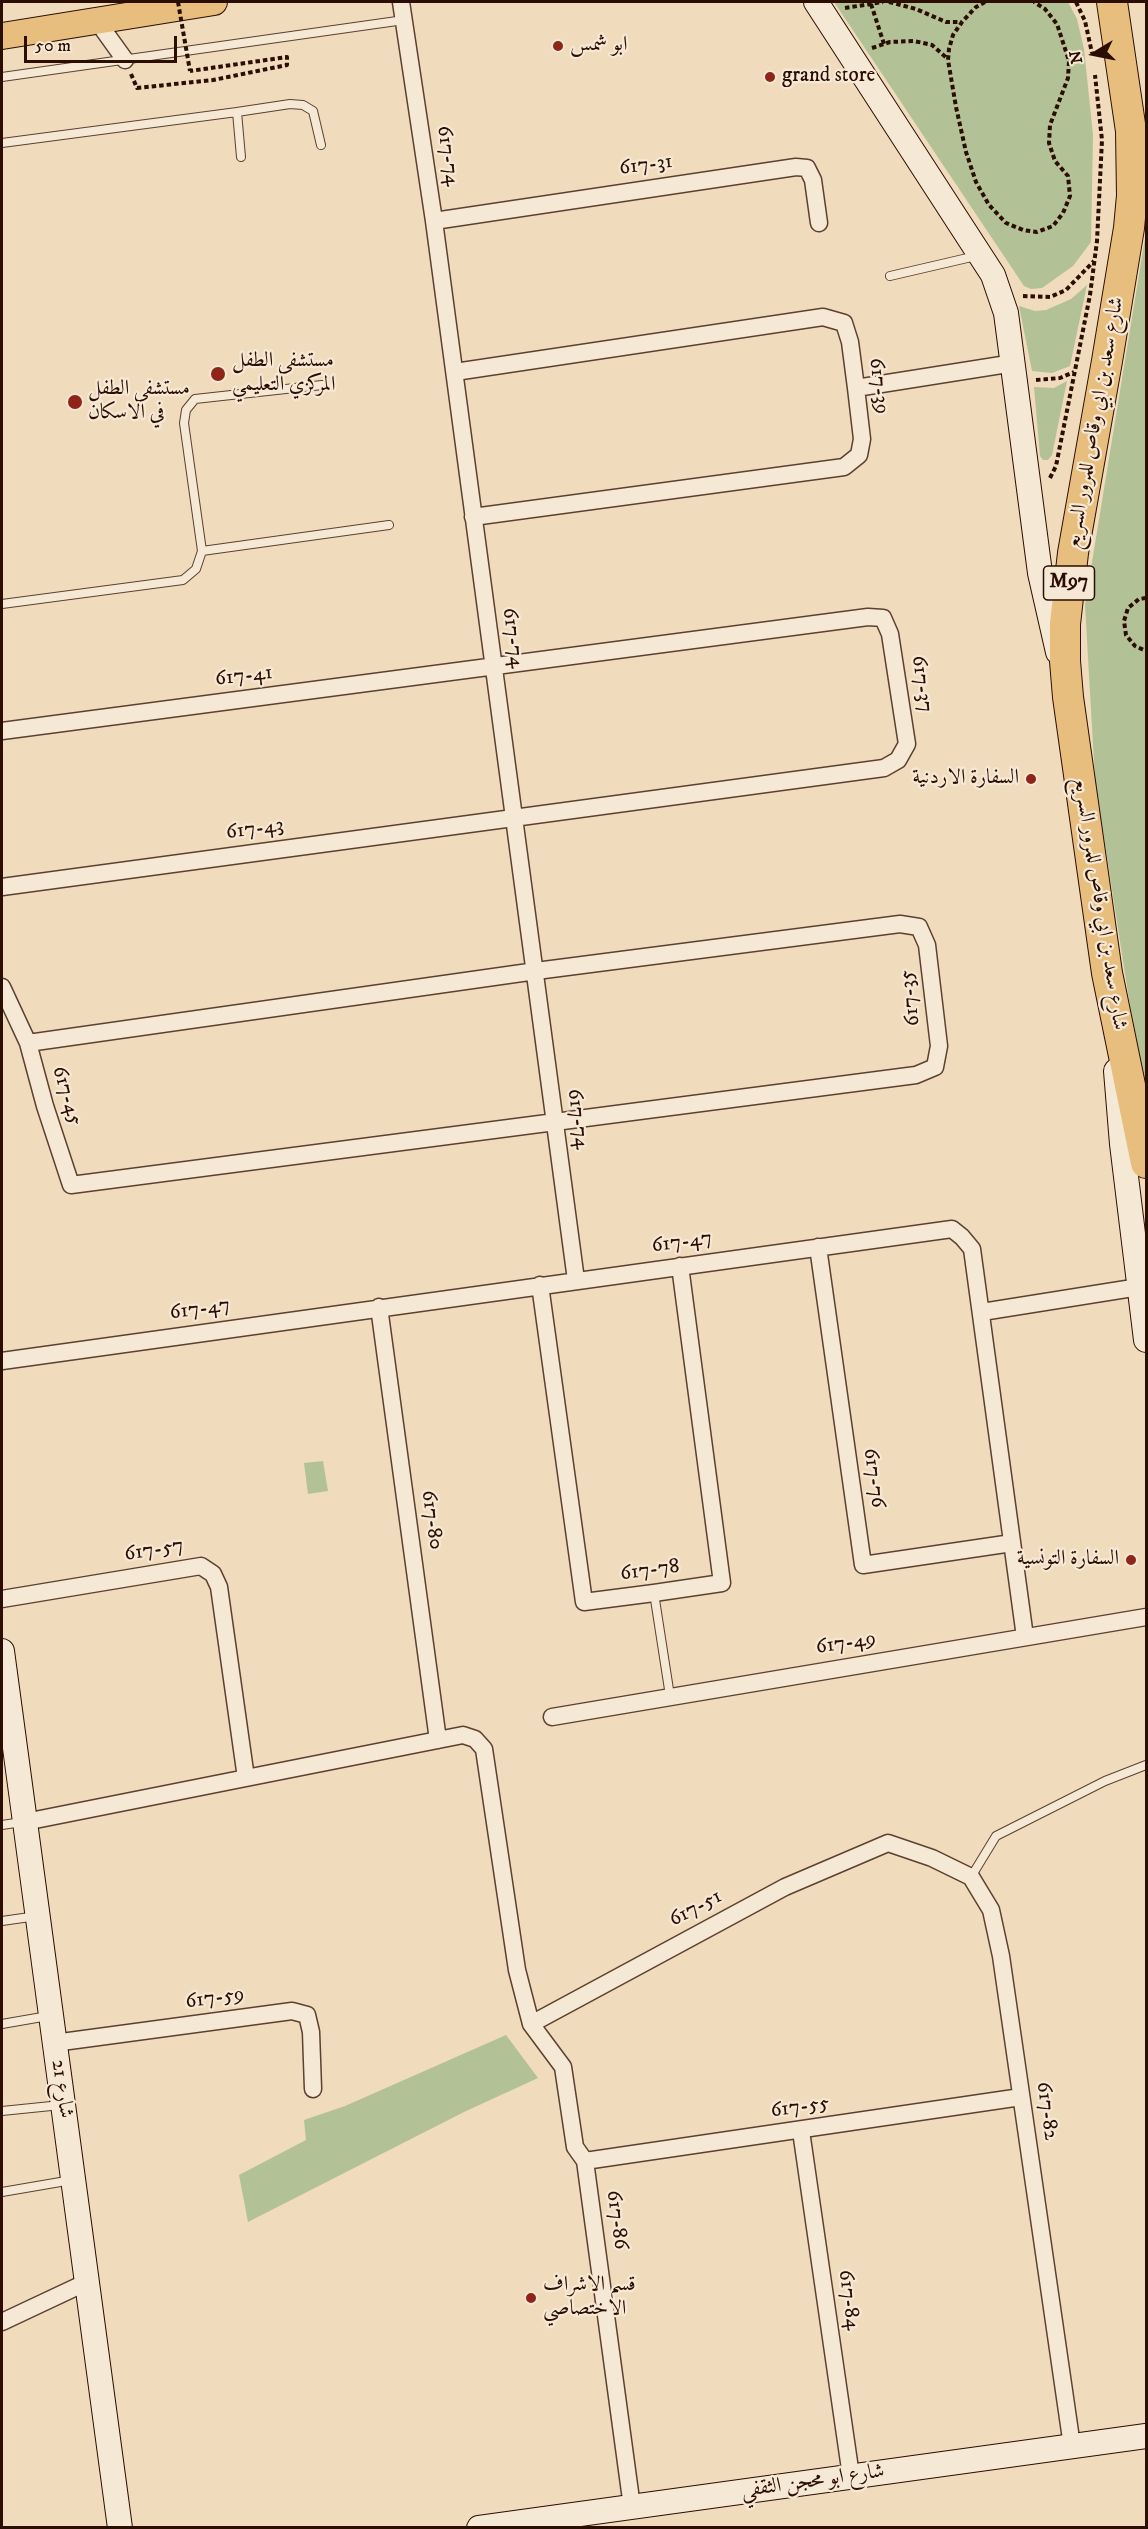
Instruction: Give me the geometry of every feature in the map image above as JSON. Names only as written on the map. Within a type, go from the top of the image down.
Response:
[{"type":"highway","points":[[1093,2],[1106,54]]},
{"type":"highway","name":"شارع سعد بن ابي وقاص للمرور السريع","points":[[1112,2],[1106,54],[1131,131],[1132,196],[1129,228],[1068,588],[1065,624],[1068,697],[1107,973],[1146,1163]]},
{"type":"main road","points":[[2,36],[214,2]]},
{"type":"street","name":"617-74","points":[[401,2],[455,372],[576,1280]]},
{"type":"street","points":[[820,8],[993,276],[1006,313],[1040,573],[1068,697]]},
{"type":"street","points":[[97,21],[125,60]]},
{"type":"street","name":"617-31","points":[[434,221],[796,167],[807,168],[813,180],[819,224]]},
{"type":"street","name":"617-39","points":[[455,372],[823,317],[843,323],[850,342],[856,388],[862,439],[859,455],[844,467],[473,517]]},
{"type":"street","points":[[856,388],[1014,363]]},
{"type":"street","name":"617-37","points":[[493,667],[868,617],[883,618],[891,634],[907,744],[898,760],[884,768],[514,818]]},
{"type":"street","name":"617-41","points":[[2,731],[493,667]]},
{"type":"street","name":"617-43","points":[[2,887],[514,818]]},
{"type":"street","name":"617-35","points":[[536,971],[900,924],[919,927],[927,945],[939,1047],[934,1067],[916,1075],[555,1124]]},
{"type":"street","name":"617-45","points":[[536,971],[28,1043],[45,1106],[71,1185],[555,1124]]},
{"type":"street","points":[[1107,973],[1122,1144],[1146,1340]]},
{"type":"street","points":[[2,987],[28,1043]]},
{"type":"street","name":"617-47","points":[[2,1361],[952,1229],[962,1236],[972,1248],[1025,1638]]},
{"type":"street","name":"617-76","points":[[818,1248],[863,1565],[1012,1543]]},
{"type":"street","name":"617-78","points":[[540,1285],[584,1602],[654,1593],[722,1583],[680,1266]]},
{"type":"street","points":[[981,1312],[1140,1287]]},
{"type":"street","name":"617-80","points":[[379,1307],[438,1740]]},
{"type":"street","name":"617-57","points":[[2,1599],[201,1566],[213,1574],[219,1587],[246,1778]]},
{"type":"street","name":"617-49","points":[[552,1717],[1146,1617]]},
{"type":"street","name":"شارع 21","points":[[2,1651],[7,1740],[25,1822],[120,2528]]},
{"type":"street","points":[[25,1822],[463,1735],[475,1739],[484,1749],[517,1970],[531,2024]]},
{"type":"street","name":"617-51","points":[[531,2024],[785,1887],[888,1843],[932,1858],[971,1876]]},
{"type":"street","name":"617-82","points":[[971,1876],[991,1910],[1001,1956],[1072,2446]]},
{"type":"street","name":"617-59","points":[[54,2043],[292,2011],[307,2015],[311,2032],[313,2090]]},
{"type":"street","name":"617-86","points":[[531,2024],[563,2067],[575,2147],[585,2162],[632,2507]]},
{"type":"street","name":"617-55","points":[[585,2162],[1022,2097]]},
{"type":"street","name":"617-84","points":[[801,2131],[851,2476]]},
{"type":"street","points":[[2,2322],[87,2282]]},
{"type":"street","name":"شارع ابو محجن الثقفي","points":[[479,2528],[1146,2436]]},
{"type":"lane","points":[[2,77],[404,20]]},
{"type":"lane","points":[[2,143],[290,104],[303,105],[313,111],[321,145]]},
{"type":"lane","points":[[237,112],[241,157]]},
{"type":"lane","points":[[890,276],[980,255]]},
{"type":"lane","points":[[2,604],[183,580],[196,569],[202,550],[184,423],[186,410],[195,399],[322,385]]},
{"type":"lane","points":[[202,550],[389,525]]},
{"type":"lane","points":[[654,1593],[670,1696]]},
{"type":"lane","points":[[971,1876],[996,1836],[1105,1781],[1146,1765]]},
{"type":"lane","points":[[2,1825],[25,1822]]},
{"type":"lane","points":[[2,1921],[37,1916]]},
{"type":"lane","points":[[2,2024],[51,2016]]},
{"type":"lane","points":[[2,2111],[63,2105]]},
{"type":"lane","points":[[2,2192],[73,2180]]},
{"type":"path","points":[[125,60],[136,88],[213,80],[287,65],[287,57],[190,71],[178,2]]},
{"type":"path","points":[[820,8],[883,2]]},
{"type":"path","points":[[890,2],[916,9],[946,22],[962,22]]},
{"type":"path","points":[[985,2],[976,7],[953,35],[948,60],[966,152],[976,182],[989,205],[1006,223],[1023,230],[1037,232],[1053,226],[1063,213],[1070,196],[1068,176],[1055,160],[1050,142],[1050,125],[1065,86],[1069,61],[1057,24],[1045,9],[1034,2]]},
{"type":"path","points":[[1076,2],[1106,54]]},
{"type":"path","points":[[871,4],[884,44]]},
{"type":"path","points":[[851,55],[884,44],[914,41],[932,45],[948,60]]},
{"type":"path","points":[[1046,482],[1053,476],[1056,466],[1095,260],[1101,140],[1095,73]]},
{"type":"path","points":[[1017,294],[1027,298],[1050,297],[1066,291],[1095,260]]},
{"type":"path","points":[[1033,380],[1044,381],[1060,378],[1075,371]]},
{"type":"path","points":[[1146,598],[1139,599],[1128,608],[1124,621],[1126,635],[1135,646],[1146,651]]},
{"type":"green space","points":[[834,2],[1068,2],[1077,19],[1084,49],[1093,135],[1091,242],[1073,266],[1042,288],[1031,289],[1024,286]]},
{"type":"green space","points":[[1146,232],[1146,1087],[1130,1006],[1095,780],[1085,605]]},
{"type":"green space","points":[[1087,285],[1070,366],[1052,373],[1032,371],[1019,306],[1035,311],[1046,310],[1071,299]]},
{"type":"green space","points":[[1067,381],[1052,455],[1048,460],[1043,460],[1040,456],[1034,387],[1054,388]]},
{"type":"green space","points":[[323,1461],[328,1491],[308,1494],[304,1463]]},
{"type":"green space","points":[[506,2035],[538,2078],[464,2112],[248,2222],[239,2175],[306,2140],[304,2120],[345,2106]]},
{"type":"place","name":"ابو شمس","points":[[558,46]]},
{"type":"place","name":"grand store","points":[[770,77]]},
{"type":"place","name":"مستشفى الطفل المركزي التعليمي","points":[[218,374]]},
{"type":"place","name":"مستشفى الطفل في الاسكان","points":[[75,402]]},
{"type":"place","name":"السفارة الاردنية","points":[[1031,779]]},
{"type":"place","name":"السفارة التونسية","points":[[1131,1560]]},
{"type":"place","name":"قسم الاشراف الاختصاصي","points":[[531,2298]]}]
